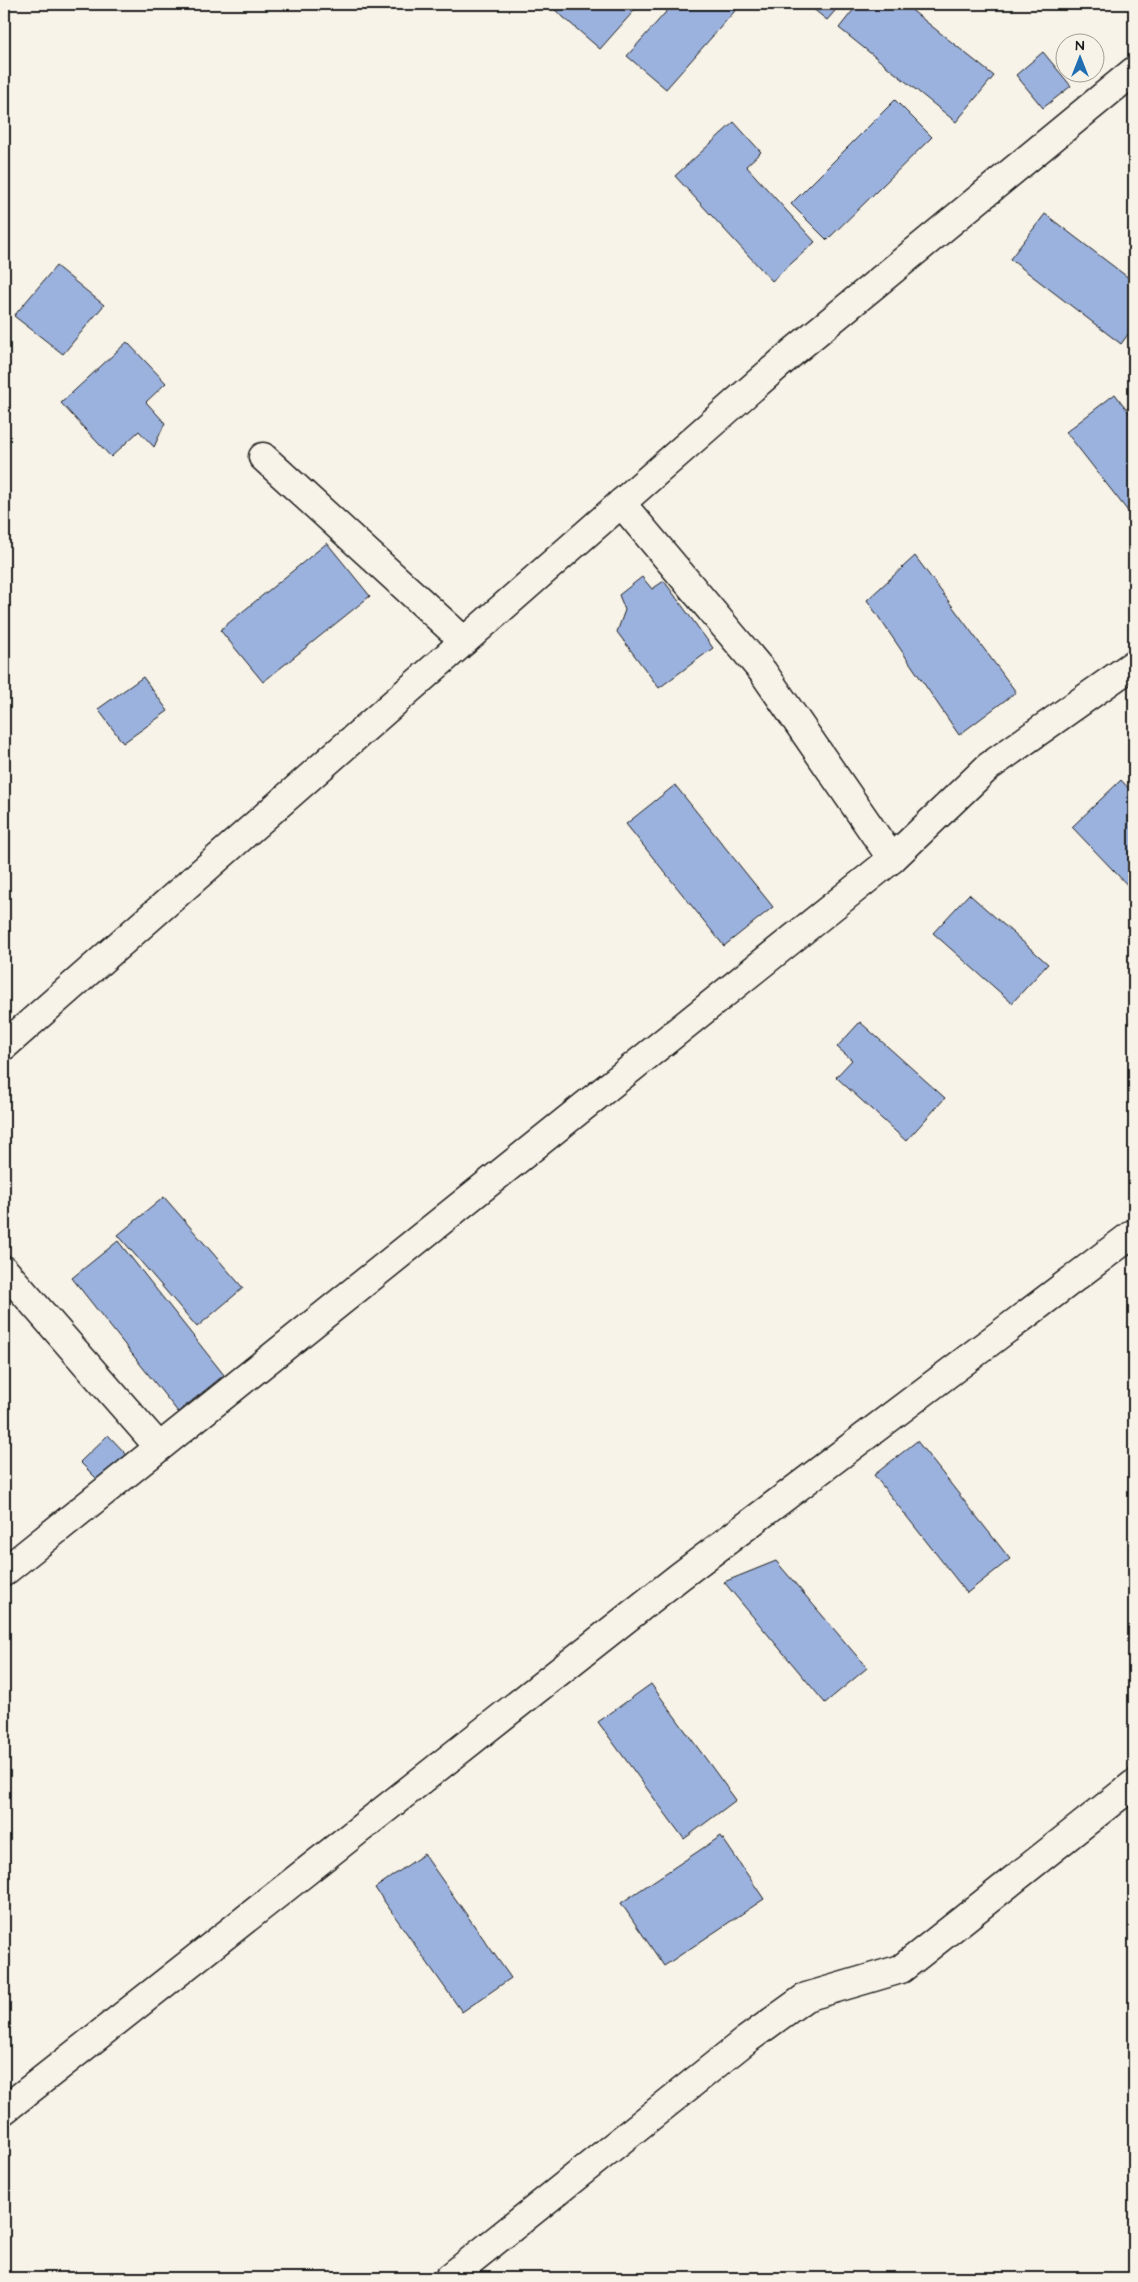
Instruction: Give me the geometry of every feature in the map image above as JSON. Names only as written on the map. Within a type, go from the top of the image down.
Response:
[{"type":"street","points":[[4,1046],[793,352],[1134,71]]},
{"type":"street","points":[[263,457],[464,641]]},
{"type":"street","points":[[621,503],[763,672],[892,859]]},
{"type":"street","points":[[4,1572],[892,859],[988,767],[1134,664]]},
{"type":"street","points":[[4,2110],[679,1577],[1134,1233]]},
{"type":"street","points":[[4,1270],[159,1447]]},
{"type":"street","points":[[449,2278],[745,2041],[806,1997],[901,1969],[1134,1784]]},
{"type":"building","points":[[548,4],[640,4],[600,49]]},
{"type":"building","points":[[673,4],[741,4],[666,89],[627,56]]},
{"type":"building","points":[[807,4],[841,4],[827,20]]},
{"type":"building","points":[[858,4],[904,4],[994,76],[956,122],[839,28]]},
{"type":"building","points":[[1043,52],[1056,68],[1056,82],[1068,82],[1071,86],[1043,108],[1016,75]]},
{"type":"building","points":[[895,100],[932,137],[827,240],[791,204]]},
{"type":"building","points":[[734,122],[761,152],[746,166],[815,242],[772,281],[675,176]]},
{"type":"building","points":[[1045,214],[1134,282],[1134,326],[1121,344],[1010,259]]},
{"type":"building","points":[[56,266],[104,305],[63,354],[14,316]]},
{"type":"building","points":[[127,342],[166,383],[146,402],[165,423],[154,447],[139,431],[111,457],[61,403]]},
{"type":"building","points":[[1115,394],[1134,419],[1134,519],[1066,432]]},
{"type":"building","points":[[327,543],[370,596],[263,682],[220,630]]},
{"type":"building","points":[[915,556],[1016,692],[959,735],[867,600]]},
{"type":"building","points":[[642,577],[652,589],[664,581],[713,648],[659,688],[617,632],[625,610],[619,595]]},
{"type":"building","points":[[143,677],[168,711],[123,743],[98,709]]},
{"type":"building","points":[[1121,780],[1134,794],[1134,892],[1072,827]]},
{"type":"building","points":[[675,785],[773,907],[724,946],[626,824]]},
{"type":"building","points":[[969,894],[1048,964],[1012,1003],[933,933]]},
{"type":"building","points":[[860,1022],[945,1098],[906,1141],[836,1077],[852,1060],[837,1047]]},
{"type":"building","points":[[164,1197],[243,1288],[197,1327],[118,1235]]},
{"type":"building","points":[[118,1241],[224,1375],[178,1412],[72,1278]]},
{"type":"building","points":[[108,1435],[127,1455],[100,1482],[80,1462]]},
{"type":"building","points":[[917,1441],[1010,1559],[967,1593],[874,1475]]},
{"type":"building","points":[[776,1561],[867,1668],[825,1703],[724,1582]]},
{"type":"building","points":[[651,1684],[736,1800],[684,1839],[598,1722]]},
{"type":"building","points":[[721,1836],[764,1899],[664,1966],[621,1903]]},
{"type":"building","points":[[424,1854],[511,1978],[462,2012],[375,1888]]}]
